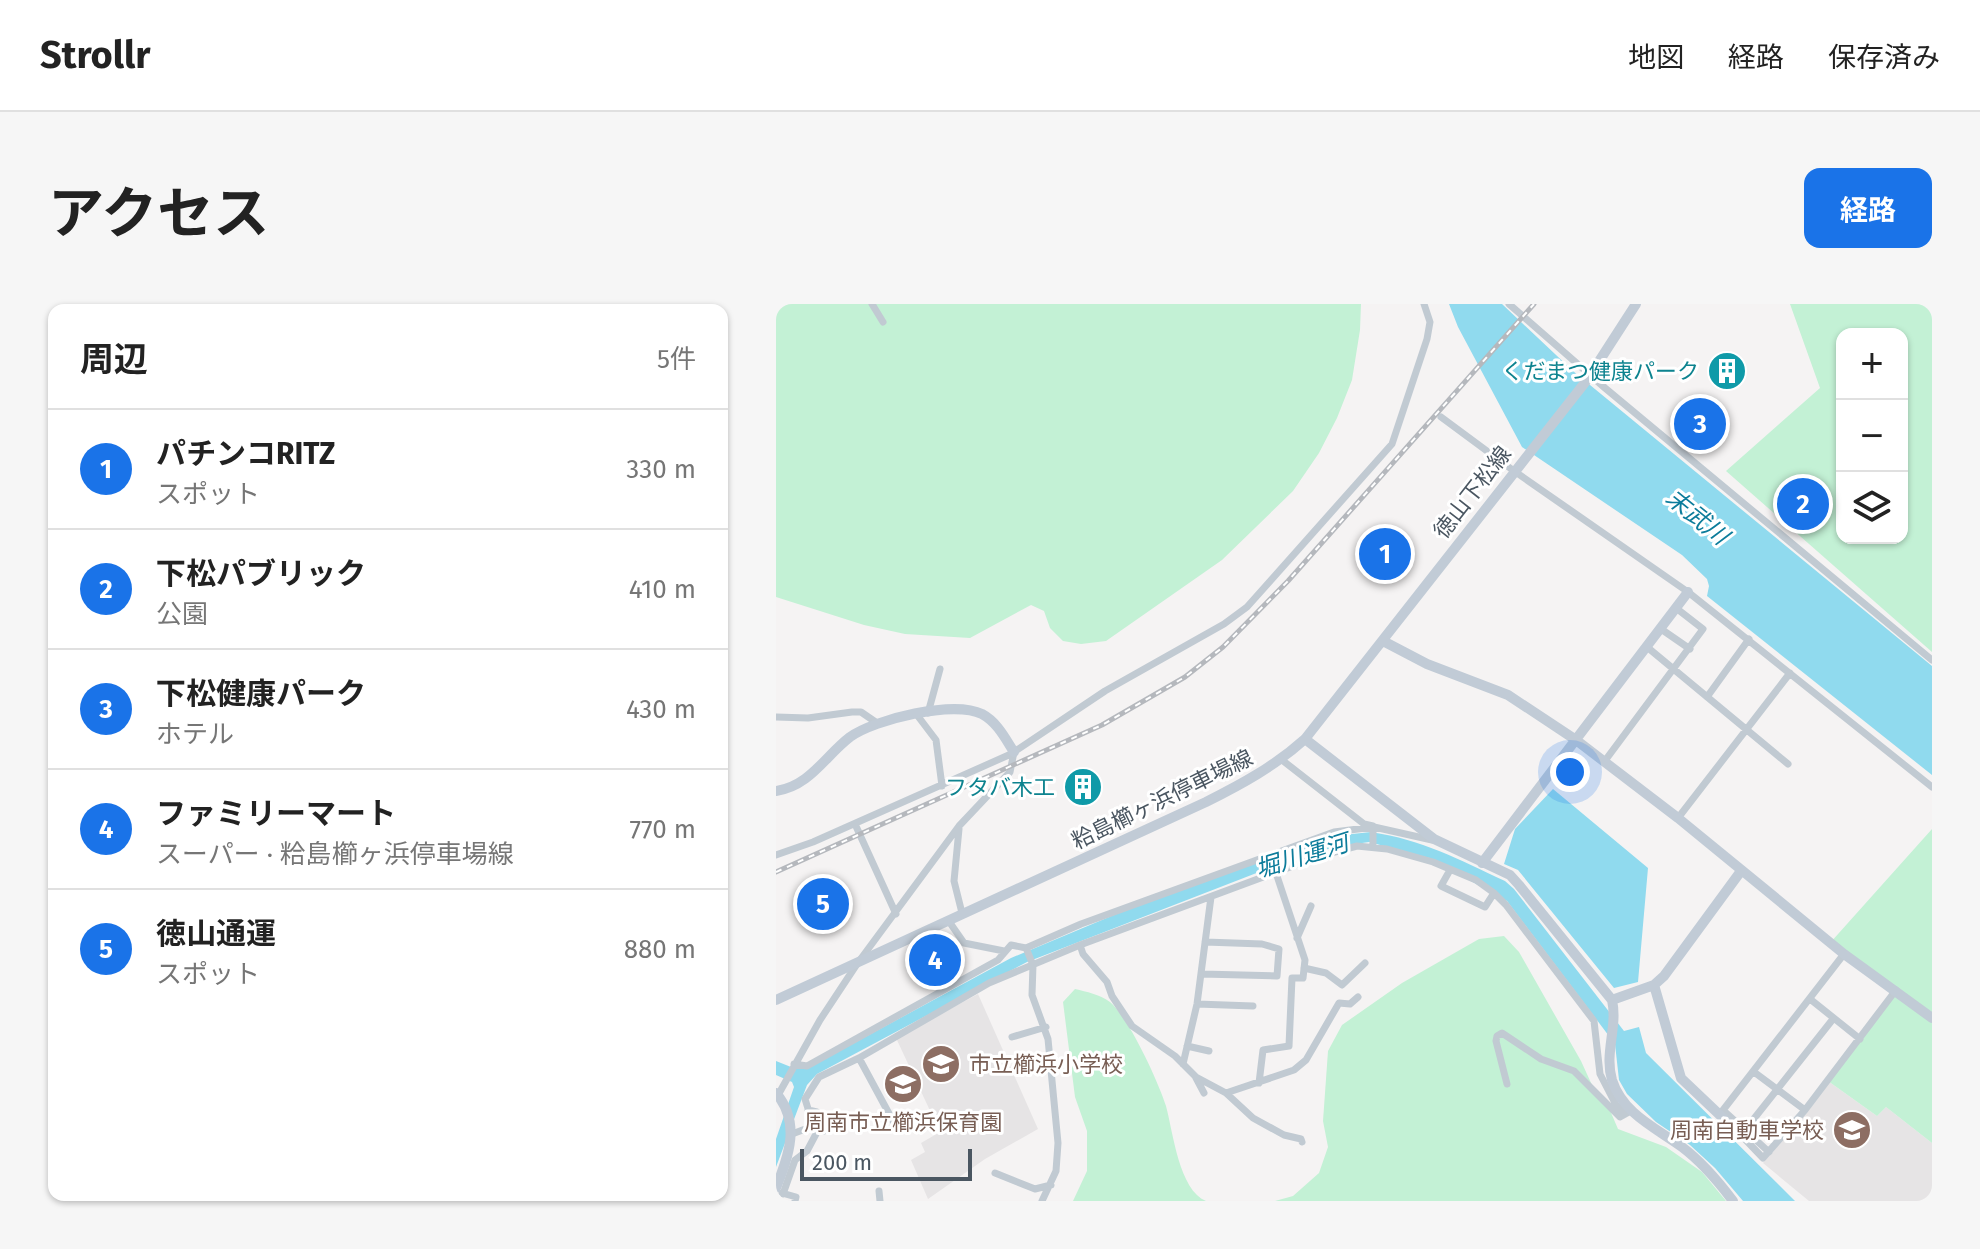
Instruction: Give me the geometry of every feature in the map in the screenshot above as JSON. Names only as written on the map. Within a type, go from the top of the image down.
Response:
[{"type":"main road","name":"徳山下松線","points":[[1305,739],[1588,377],[1636,304]]},
{"type":"main road","points":[[1482,863],[1688,592]]},
{"type":"main road","points":[[1383,641],[1427,664],[1508,695],[1576,740],[1678,818],[1844,954],[1932,1018]]},
{"type":"main road","points":[[776,791],[808,778],[852,736],[877,723],[922,714],[968,709],[979,713],[1002,732],[1014,752]]},
{"type":"main road","points":[[1305,739],[1434,839],[1510,875],[1612,1004],[1608,1055],[1616,1092],[1629,1112],[1691,1154],[1717,1179],[1733,1201]]},
{"type":"main road","name":"粭島櫛ヶ浜停車場線","points":[[776,1000],[1243,784],[1282,760],[1305,739]]},
{"type":"main road","points":[[1612,1004],[1654,985],[1664,976],[1741,871]]},
{"type":"main road","points":[[1654,985],[1677,1071],[1743,1133]]},
{"type":"main road","points":[[778,1191],[792,1132],[779,1098]]},
{"type":"street","points":[[872,304],[883,322]]},
{"type":"street","points":[[776,855],[855,824],[1014,752],[1105,691],[1224,624],[1247,607],[1392,444],[1427,339],[1430,322],[1424,304]]},
{"type":"street","points":[[1509,304],[1588,377],[1932,660]]},
{"type":"street","points":[[1441,417],[1517,467],[1688,592],[1932,787]]},
{"type":"street","points":[[1604,762],[1703,629],[1676,608]]},
{"type":"street","points":[[1661,629],[1690,649]]},
{"type":"street","points":[[1707,697],[1749,639]]},
{"type":"street","points":[[1647,647],[1788,764]]},
{"type":"street","points":[[940,669],[922,714],[936,740],[942,786]]},
{"type":"street","points":[[1678,818],[1790,673]]},
{"type":"street","points":[[776,717],[808,718],[861,712],[877,723]]},
{"type":"street","points":[[779,1098],[794,1064],[857,964],[959,826],[1010,772],[1014,752]]},
{"type":"street","points":[[1282,760],[1364,824],[1374,829],[1434,839]]},
{"type":"street","points":[[855,824],[896,914]]},
{"type":"street","points":[[959,826],[954,881],[962,913]]},
{"type":"street","points":[[1374,829],[1374,845]]},
{"type":"street","points":[[794,1064],[807,1066],[849,1044],[998,960],[1011,945],[1026,949],[1081,924],[1317,836],[1374,829]]},
{"type":"street","points":[[795,1201],[796,1197],[778,1191],[795,1160],[807,1151],[815,1139],[816,1131],[805,1099],[816,1080],[989,983],[1032,964],[1347,847],[1374,845],[1410,855],[1476,880],[1494,893],[1594,1021],[1600,1074],[1616,1105],[1629,1112]]},
{"type":"street","points":[[1450,870],[1441,886],[1485,907],[1494,893]]},
{"type":"street","points":[[1259,1083],[1263,1050],[1289,1046],[1292,978],[1303,978],[1305,960],[1276,873]]},
{"type":"street","points":[[1183,1064],[1197,1004],[1211,897]]},
{"type":"street","points":[[1297,938],[1311,906]]},
{"type":"street","points":[[948,920],[964,943],[1004,951]]},
{"type":"street","points":[[1202,974],[1277,976],[1279,949],[1262,944],[1205,942]]},
{"type":"street","points":[[1080,945],[1083,954],[1107,982],[1112,996],[1132,1026],[1195,1076],[1226,1093],[1253,1118],[1302,1142]]},
{"type":"street","points":[[1026,949],[1032,964],[1032,995],[1046,1027],[1058,1158],[1051,1185],[1042,1201]]},
{"type":"street","points":[[1722,1112],[1844,954]]},
{"type":"street","points":[[1304,968],[1326,973],[1342,985],[1365,963]]},
{"type":"street","points":[[1833,1019],[1743,1133],[1763,1158],[1805,1110],[1896,990]]},
{"type":"street","points":[[1226,1093],[1294,1070],[1306,1060],[1339,1003],[1350,1004],[1358,997]]},
{"type":"street","points":[[1810,999],[1860,1039]]},
{"type":"street","points":[[1197,1004],[1253,1006]]},
{"type":"street","points":[[1012,1037],[1046,1027]]},
{"type":"street","points":[[1507,1084],[1496,1041],[1502,1033],[1541,1059],[1574,1071],[1620,1117],[1629,1112]]},
{"type":"street","points":[[1187,1046],[1209,1051]]},
{"type":"street","points":[[859,1058],[893,1121]]},
{"type":"street","points":[[1754,1072],[1805,1110]]},
{"type":"street","points":[[1195,1076],[1204,1093]]},
{"type":"street","points":[[808,1110],[817,1112],[824,1131]]},
{"type":"street","points":[[792,1132],[808,1128],[808,1110]]},
{"type":"street","points":[[995,1173],[1035,1189],[1051,1185]]},
{"type":"street","points":[[879,1191],[880,1201]]},
{"type":"shaded area","points":[[978,994],[1038,1129],[985,1159],[928,1199],[911,1160],[925,1152],[921,1143],[940,1132],[896,1038]]},
{"type":"shaded area","name":"周南自動車学校","points":[[1828,1081],[1877,1116],[1886,1107],[1932,1143],[1932,1201],[1809,1201],[1763,1163]]},
{"type":"green space","points":[[776,304],[1361,304],[1352,380],[1319,453],[1293,491],[1222,560],[1106,641],[1081,644],[1063,641],[1050,628],[1044,611],[1031,605],[970,638],[905,634],[864,625],[776,597]]},
{"type":"green space","points":[[1790,304],[1932,304],[1932,652],[1726,471],[1820,388]]},
{"type":"green space","points":[[1932,829],[1932,1143],[1886,1107],[1877,1116],[1828,1081],[1896,990],[1830,943]]},
{"type":"green space","points":[[1504,936],[1519,952],[1618,1129],[1666,1147],[1702,1172],[1726,1201],[1275,1201],[1293,1196],[1319,1173],[1328,1147],[1323,1121],[1328,1051],[1342,1025],[1402,983],[1479,939]]},
{"type":"green space","points":[[1075,989],[1106,999],[1126,1021],[1162,1095],[1183,1173],[1197,1195],[1206,1201],[1073,1201],[1087,1171],[1087,1131],[1075,1097],[1063,1002]]},
{"type":"water","name":"末武川","points":[[1449,304],[1502,304],[1573,371],[1932,666],[1932,775],[1707,596],[1707,579],[1682,555],[1522,447],[1458,327]]},
{"type":"water","points":[[1553,789],[1648,868],[1638,982],[1614,988],[1518,870],[1504,864],[1515,829]]},
{"type":"water","name":"堀川運河","points":[[1371,832],[1424,845],[1505,881],[1624,1031],[1639,1027],[1646,1053],[1795,1201],[1743,1201],[1715,1168],[1690,1145],[1656,1122],[1627,1094],[1619,1080],[1615,1044],[1507,901],[1429,858],[1369,842],[1334,847],[1280,864],[1027,962],[817,1074],[807,1085],[776,1167],[776,1139],[794,1087],[792,1082],[776,1075],[776,1061],[796,1069],[806,1069],[1011,958],[1121,912],[1324,837]]},
{"type":"railway","points":[[776,872],[1102,725],[1185,677],[1223,647],[1288,581],[1534,304]]},
{"type":"place","name":"くだまつ健康パーク","points":[[1727,371]]},
{"type":"place","name":"下松健康パーク","points":[[1700,424]]},
{"type":"place","name":"下松パブリック","points":[[1803,504]]},
{"type":"place","name":"パチンコRITZ","points":[[1385,554]]},
{"type":"place","name":"フタバ木工","points":[[1083,787]]},
{"type":"place","name":"徳山通運","points":[[823,904]]},
{"type":"place","name":"ファミリーマート","points":[[935,960]]},
{"type":"place","name":"市立櫛浜小学校","points":[[941,1064]]},
{"type":"place","name":"周南市立櫛浜保育園","points":[[903,1084]]},
{"type":"place","name":"周南自動車学校","points":[[1852,1130]]}]
